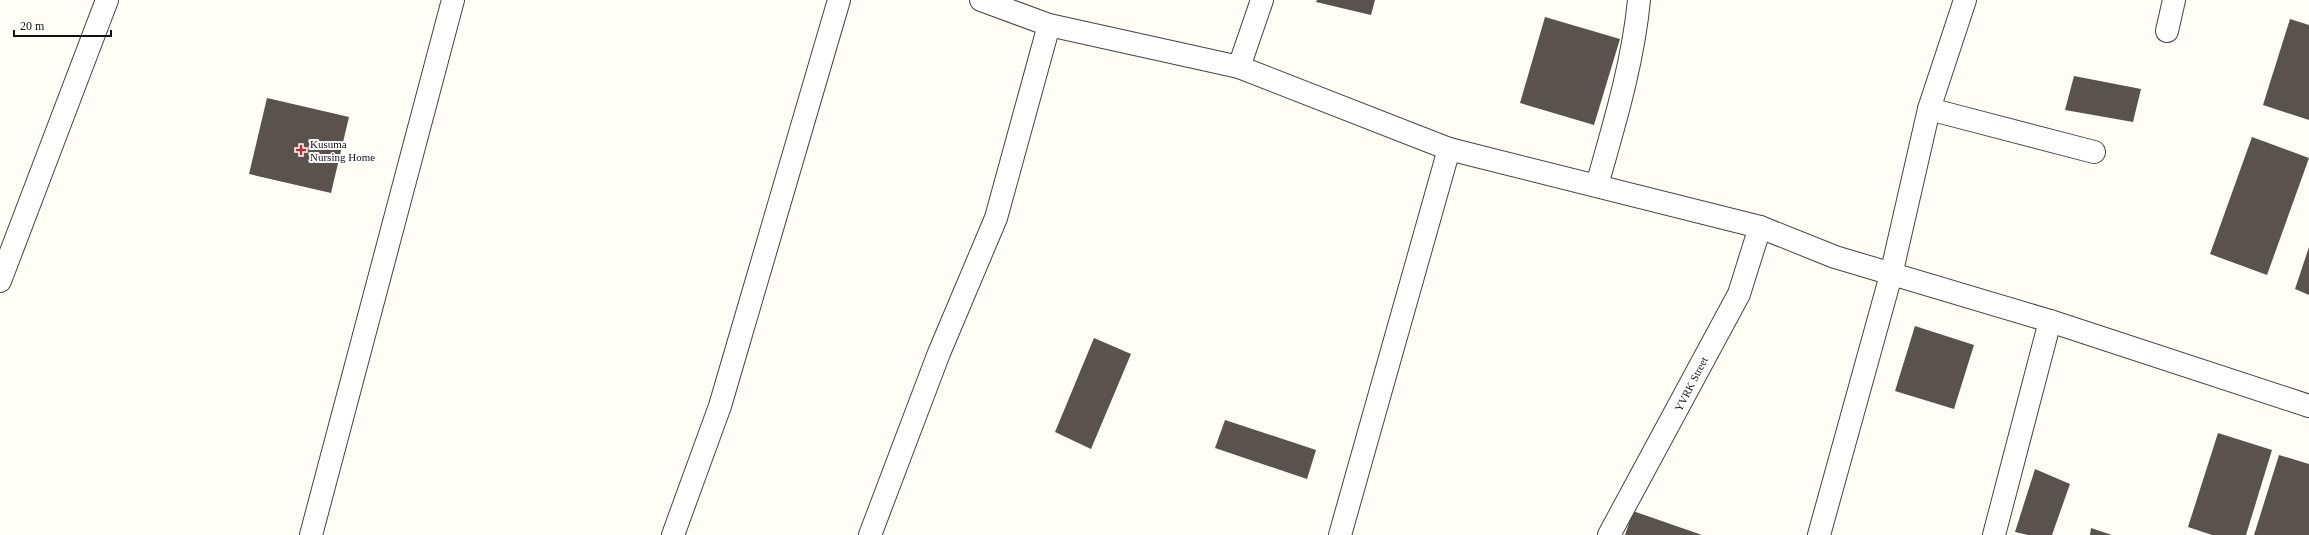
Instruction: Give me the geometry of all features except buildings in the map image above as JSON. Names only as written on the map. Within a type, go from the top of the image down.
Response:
[{"type":"street","points":[[0,281],[107,0]]},
{"type":"street","points":[[311,535],[453,0]]},
{"type":"street","points":[[673,535],[720,406],[839,0]]},
{"type":"street","points":[[1239,67],[1262,0]]},
{"type":"street","points":[[1597,185],[1616,121],[1636,29],[1639,0]]},
{"type":"street","points":[[1819,535],[1891,275],[1929,108],[1965,0]]},
{"type":"street","points":[[2167,31],[2174,0]]},
{"type":"street","points":[[993,2],[1049,25],[1239,67],[1449,148],[1760,227],[1835,257],[1891,275],[2050,321],[2309,406]]},
{"type":"street","points":[[870,535],[939,353],[996,218],[1049,25]]},
{"type":"street","points":[[1929,108],[2094,152]]},
{"type":"street","points":[[1340,535],[1449,148]]},
{"type":"street","name":"YVRK Street","points":[[1609,535],[1739,294],[1760,227]]},
{"type":"street","points":[[1994,535],[2050,321]]},
{"type":"place","name":"Kusuma Nursing Home","points":[[301,150]]}]
